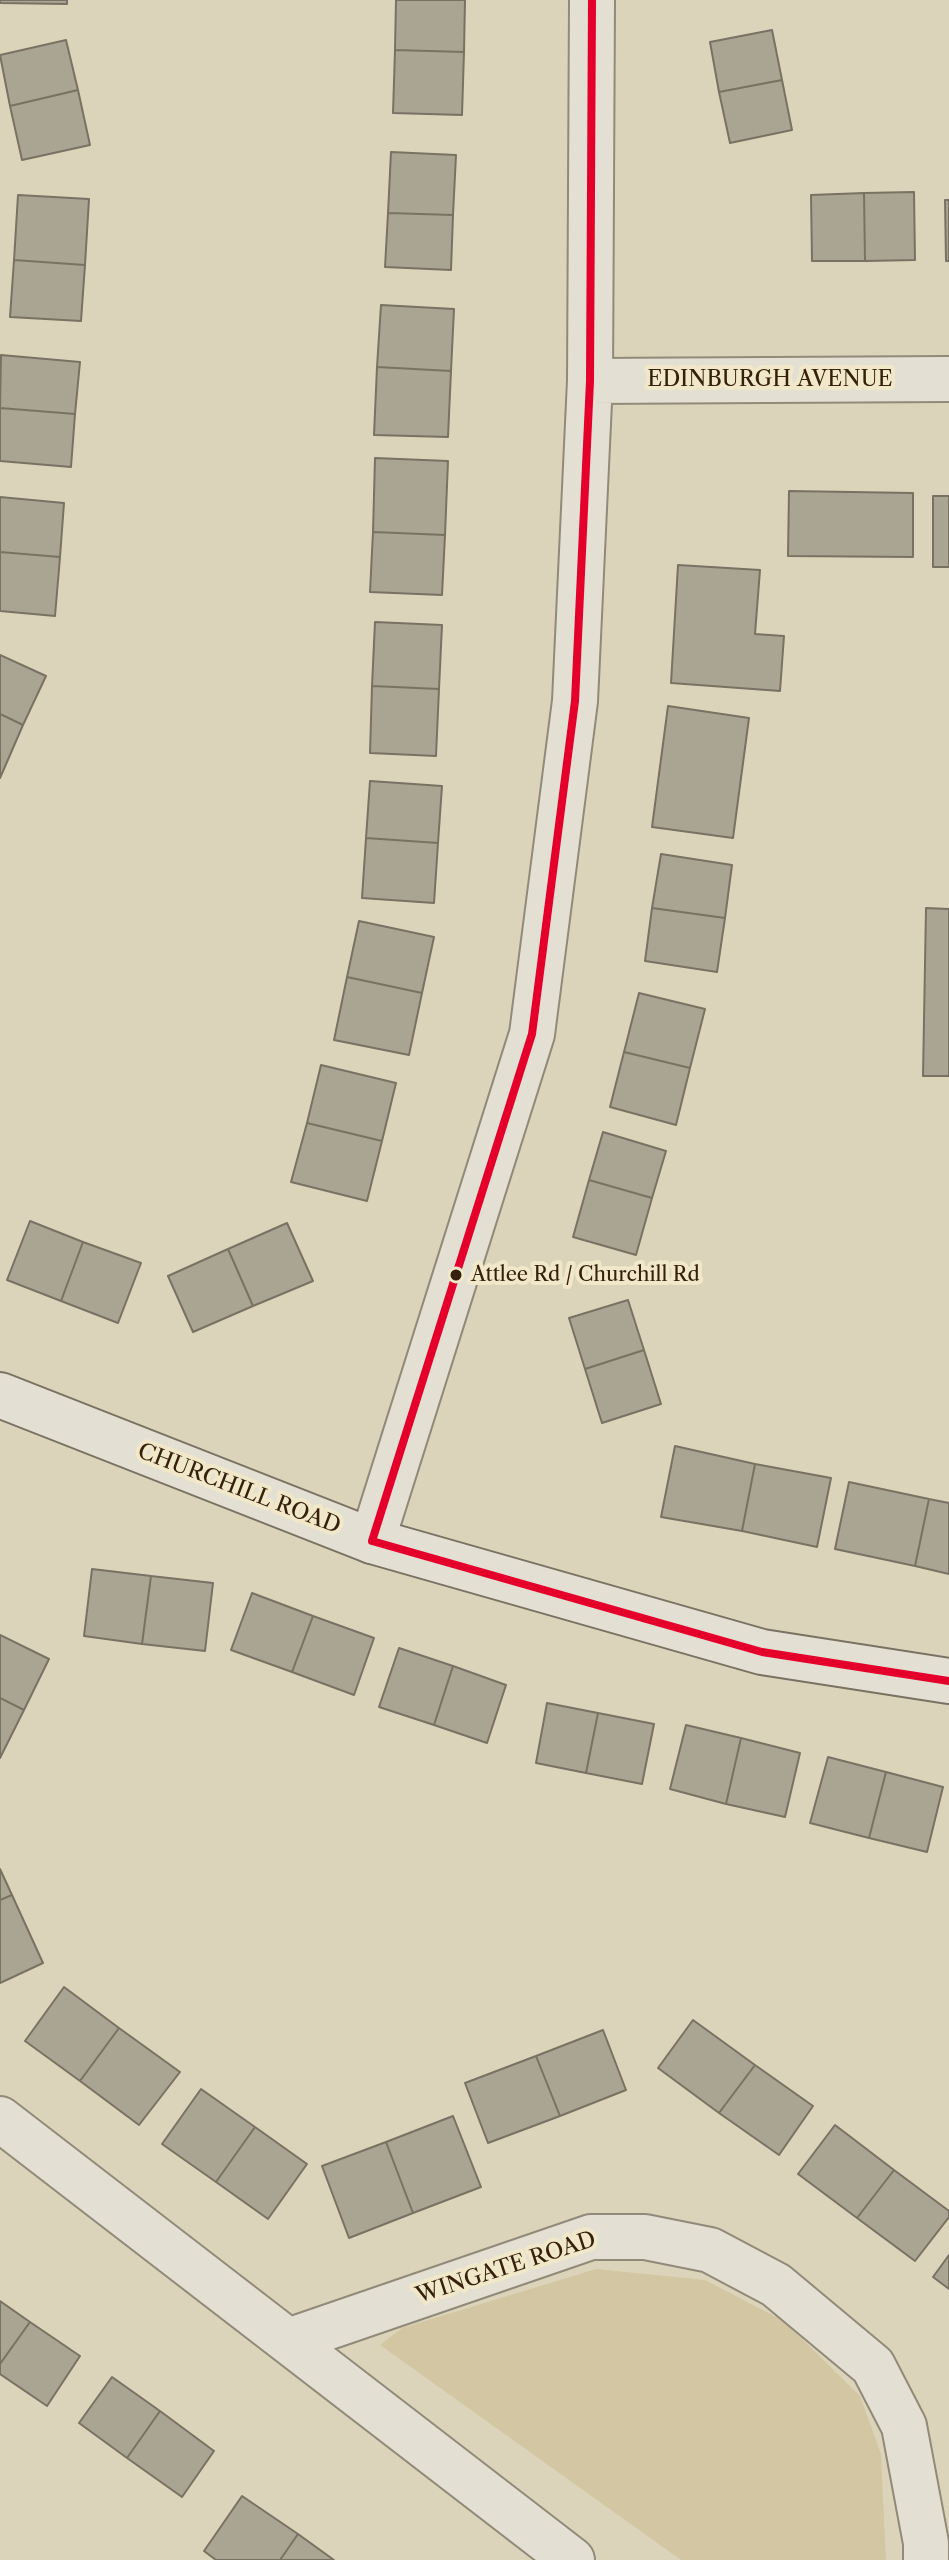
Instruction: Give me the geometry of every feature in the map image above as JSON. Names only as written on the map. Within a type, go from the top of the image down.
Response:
[{"type":"street","points":[[372,1541],[532,1034],[575,701],[590,381],[592,0]]},
{"type":"street","name":"EDINBURGH AVENUE","points":[[590,381],[949,379]]},
{"type":"street","name":"CHURCHILL ROAD","points":[[0,1395],[372,1541],[762,1652],[949,1681]]},
{"type":"street","points":[[0,2119],[572,2560]]},
{"type":"street","name":"WINGATE ROAD","points":[[288,2341],[591,2237],[645,2237],[710,2250],[776,2285],[873,2366],[904,2426],[926,2543],[926,2560]]},
{"type":"shaded area","points":[[596,2269],[705,2280],[784,2321],[860,2396],[881,2454],[886,2560],[681,2560],[380,2345],[402,2328]]},
{"type":"building","points":[[0,0],[67,0],[67,4],[0,3]]},
{"type":"building","points":[[396,0],[465,0],[464,52],[395,50]]},
{"type":"building","points":[[772,30],[782,80],[719,92],[710,42]]},
{"type":"building","points":[[66,40],[78,90],[10,106],[0,55]]},
{"type":"building","points":[[395,50],[464,52],[462,115],[393,113]]},
{"type":"building","points":[[782,80],[792,130],[730,143],[719,92]]},
{"type":"building","points":[[78,90],[90,145],[22,160],[10,106]]},
{"type":"building","points":[[391,152],[456,155],[453,215],[388,213]]},
{"type":"building","points":[[914,192],[915,260],[865,261],[864,193]]},
{"type":"building","points":[[864,193],[865,261],[812,261],[811,195]]},
{"type":"building","points":[[18,195],[89,199],[85,265],[14,260]]},
{"type":"building","points":[[945,200],[949,200],[949,261],[946,261]]},
{"type":"building","points":[[388,213],[453,215],[451,270],[385,267]]},
{"type":"building","points":[[14,260],[85,265],[81,321],[10,317]]},
{"type":"building","points":[[381,305],[454,309],[451,371],[377,367]]},
{"type":"building","points":[[1,355],[80,362],[75,414],[0,408]]},
{"type":"building","points":[[377,367],[451,371],[448,437],[374,435]]},
{"type":"building","points":[[0,408],[75,414],[71,467],[0,461]]},
{"type":"building","points":[[375,458],[448,461],[445,535],[373,532]]},
{"type":"building","points":[[789,491],[913,493],[913,557],[788,556]]},
{"type":"building","points":[[933,496],[949,496],[949,567],[933,567]]},
{"type":"building","points":[[0,497],[64,503],[60,557],[0,552]]},
{"type":"building","points":[[373,532],[445,535],[442,595],[370,592]]},
{"type":"building","points":[[0,552],[60,557],[55,616],[0,611]]},
{"type":"building","points":[[678,565],[760,570],[755,634],[784,636],[780,691],[671,683]]},
{"type":"building","points":[[375,622],[442,625],[439,689],[372,686]]},
{"type":"building","points":[[0,655],[46,676],[23,725],[0,714]]},
{"type":"building","points":[[372,686],[439,689],[436,756],[370,753]]},
{"type":"building","points":[[668,706],[749,718],[733,838],[652,827]]},
{"type":"building","points":[[0,714],[23,725],[0,778]]},
{"type":"building","points":[[370,781],[442,786],[438,843],[366,838]]},
{"type":"building","points":[[366,838],[438,843],[434,903],[362,898]]},
{"type":"building","points":[[661,854],[732,865],[725,918],[652,908]]},
{"type":"building","points":[[652,908],[725,918],[717,972],[645,961]]},
{"type":"building","points":[[926,908],[949,909],[949,1076],[923,1076]]},
{"type":"building","points":[[359,921],[434,937],[422,993],[347,977]]},
{"type":"building","points":[[347,977],[422,993],[409,1055],[334,1040]]},
{"type":"building","points":[[639,993],[705,1009],[690,1068],[624,1052]]},
{"type":"building","points":[[624,1052],[690,1068],[676,1125],[610,1107]]},
{"type":"building","points":[[321,1065],[396,1083],[382,1141],[307,1123]]},
{"type":"building","points":[[307,1123],[382,1141],[367,1201],[291,1182]]},
{"type":"building","points":[[603,1132],[666,1151],[652,1198],[589,1180]]},
{"type":"building","points":[[589,1180],[652,1198],[636,1255],[573,1237]]},
{"type":"building","points":[[30,1221],[83,1242],[61,1301],[7,1280]]},
{"type":"building","points":[[287,1223],[313,1281],[253,1306],[228,1249]]},
{"type":"building","points":[[83,1242],[141,1263],[118,1323],[61,1301]]},
{"type":"building","points":[[228,1249],[253,1306],[193,1332],[168,1276]]},
{"type":"building","points":[[628,1300],[644,1350],[585,1369],[569,1318]]},
{"type":"building","points":[[644,1350],[661,1404],[602,1423],[585,1369]]},
{"type":"building","points":[[675,1446],[755,1464],[742,1531],[661,1517]]},
{"type":"building","points":[[755,1464],[831,1478],[817,1547],[742,1531]]},
{"type":"building","points":[[849,1482],[929,1499],[915,1566],[835,1549]]},
{"type":"building","points":[[929,1499],[949,1503],[949,1574],[915,1566]]},
{"type":"building","points":[[92,1569],[151,1576],[142,1644],[84,1636]]},
{"type":"building","points":[[151,1576],[213,1583],[205,1651],[142,1644]]},
{"type":"building","points":[[252,1593],[313,1616],[292,1672],[231,1650]]},
{"type":"building","points":[[313,1616],[374,1638],[354,1695],[292,1672]]},
{"type":"building","points":[[0,1635],[49,1659],[24,1710],[0,1698]]},
{"type":"building","points":[[399,1648],[453,1666],[434,1725],[379,1707]]},
{"type":"building","points":[[453,1666],[506,1685],[487,1743],[434,1725]]},
{"type":"building","points":[[0,1698],[24,1710],[0,1758]]},
{"type":"building","points":[[547,1703],[598,1713],[586,1773],[536,1763]]},
{"type":"building","points":[[598,1713],[654,1724],[642,1784],[586,1773]]},
{"type":"building","points":[[686,1725],[741,1738],[726,1804],[670,1789]]},
{"type":"building","points":[[741,1738],[800,1753],[785,1817],[726,1804]]},
{"type":"building","points":[[828,1757],[886,1772],[869,1838],[810,1823]]},
{"type":"building","points":[[886,1772],[943,1787],[927,1852],[869,1838]]},
{"type":"building","points":[[0,1869],[12,1895],[0,1900]]},
{"type":"building","points":[[12,1895],[43,1963],[0,1983],[0,1900]]},
{"type":"building","points":[[64,1987],[119,2028],[80,2081],[25,2041]]},
{"type":"building","points":[[693,2020],[755,2065],[719,2113],[658,2068]]},
{"type":"building","points":[[119,2028],[180,2072],[139,2125],[80,2081]]},
{"type":"building","points":[[603,2030],[626,2090],[560,2116],[536,2056]]},
{"type":"building","points":[[536,2056],[560,2116],[488,2143],[465,2083]]},
{"type":"building","points":[[755,2065],[813,2106],[779,2155],[719,2113]]},
{"type":"building","points":[[201,2089],[255,2127],[216,2182],[162,2144]]},
{"type":"building","points":[[453,2116],[481,2187],[413,2213],[386,2142]]},
{"type":"building","points":[[835,2125],[894,2170],[857,2218],[798,2174]]},
{"type":"building","points":[[255,2127],[307,2164],[268,2219],[216,2182]]},
{"type":"building","points":[[386,2142],[413,2213],[349,2238],[322,2166]]},
{"type":"building","points":[[894,2170],[949,2211],[949,2217],[915,2261],[857,2218]]},
{"type":"building","points":[[949,2255],[949,2289],[933,2277]]},
{"type":"building","points":[[0,2301],[30,2322],[0,2364]]},
{"type":"building","points":[[30,2322],[80,2356],[47,2406],[0,2374],[0,2364]]},
{"type":"building","points":[[112,2377],[160,2411],[127,2458],[79,2423]]},
{"type":"building","points":[[160,2411],[214,2451],[182,2497],[127,2458]]},
{"type":"building","points":[[242,2496],[298,2534],[280,2560],[216,2560],[204,2551]]},
{"type":"building","points":[[298,2534],[334,2560],[280,2560]]},
{"type":"transit line","points":[[592,0],[590,381],[575,701],[532,1034],[372,1541],[762,1652],[949,1681]]},
{"type":"place","name":"Attlee Rd / Churchill Rd","points":[[456,1275]]}]
